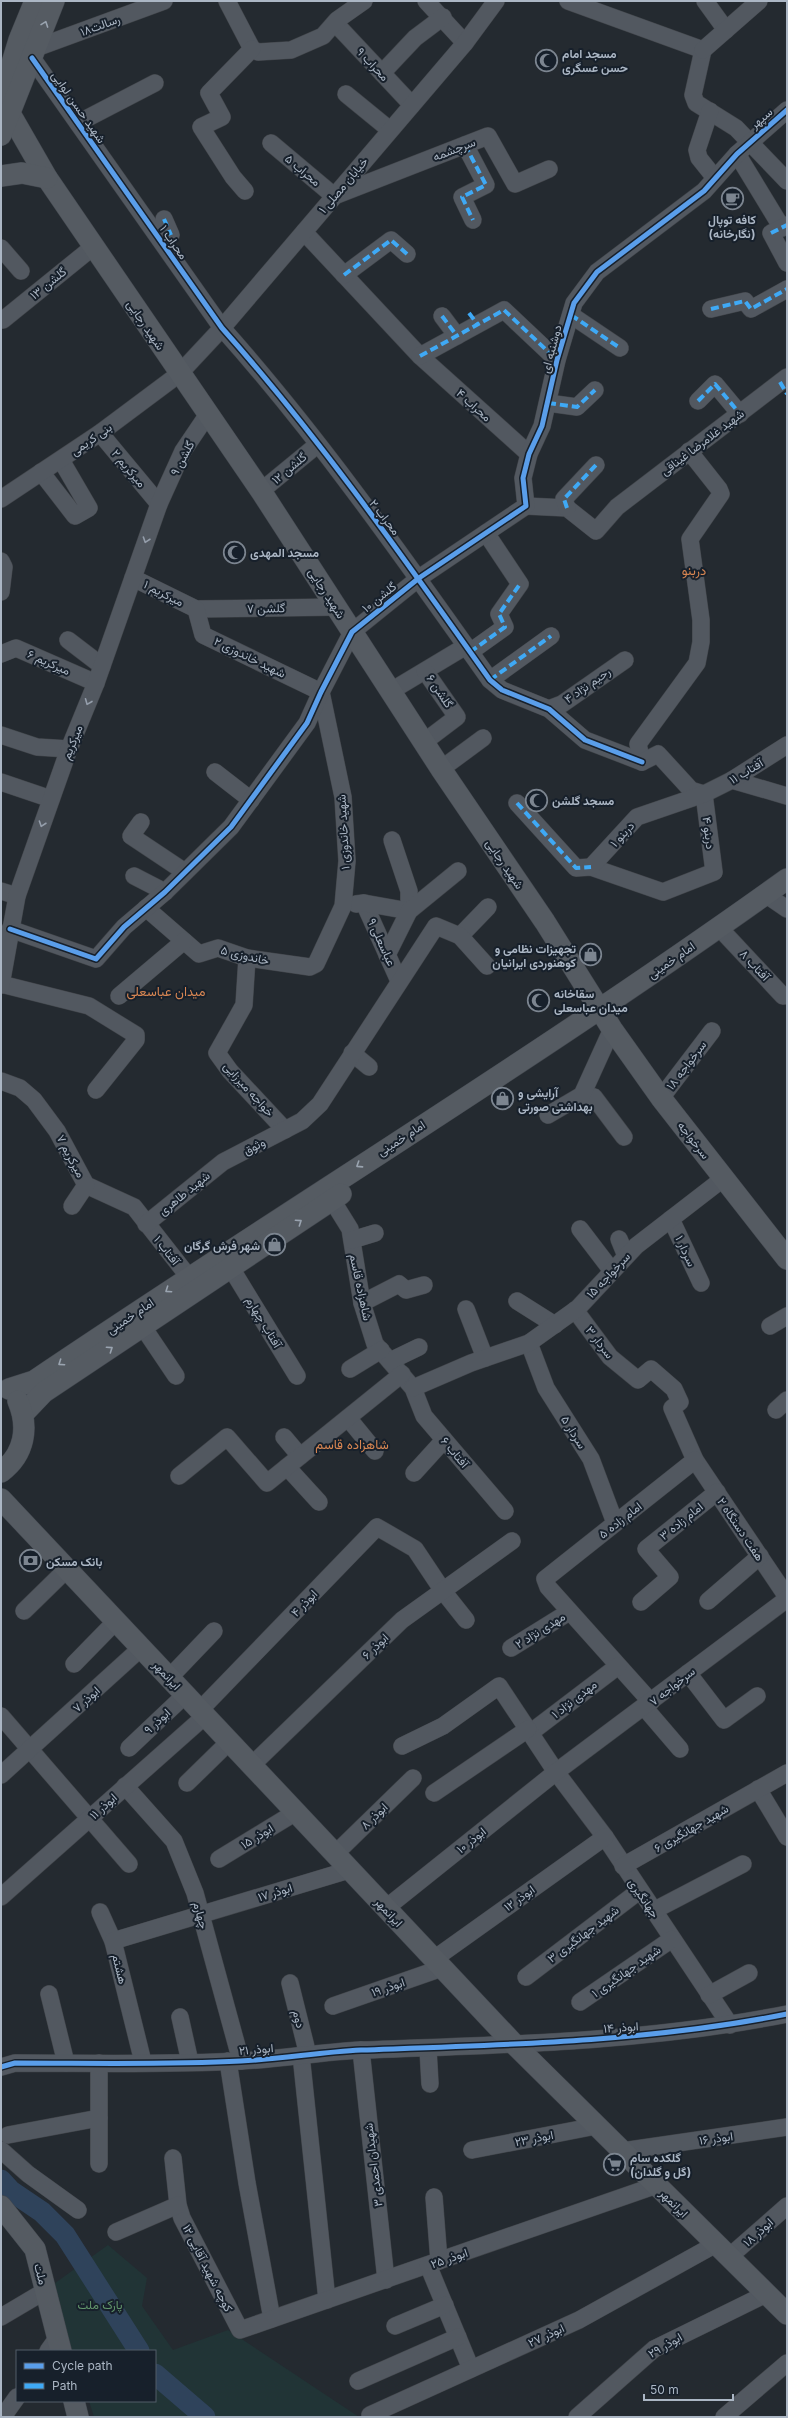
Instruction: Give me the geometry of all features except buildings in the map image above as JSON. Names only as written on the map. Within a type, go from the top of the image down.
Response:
[{"type":"main road","points":[[1,135],[4,102],[22,49],[35,1]]},
{"type":"main road","points":[[22,49],[54,1]]},
{"type":"main road","name":"شهید رجایی","points":[[4,102],[47,178],[260,491],[337,607],[441,769],[545,922],[606,1019]]},
{"type":"main road","points":[[1,176],[22,173],[47,178]]},
{"type":"main road","name":"امام خمینی","points":[[23,1414],[44,1392],[606,1019],[778,899],[787,879]]},
{"type":"main road","name":"امام خمینی","points":[[5,1386],[34,1381],[188,1276],[606,1019],[778,899]]},
{"type":"main road","name":"سرخواجه","points":[[606,1019],[661,1098],[787,1259]]},
{"type":"main road","points":[[1,1472],[17,1455],[23,1442],[25,1428],[23,1414],[18,1401],[5,1386]]},
{"type":"main road","name":"ایرانمهر","points":[[4,1509],[67,1569],[514,2044],[787,2314]]},
{"type":"main road","name":"ملت","points":[[1,2206],[35,2249],[56,2346]]},
{"type":"main road","points":[[74,2402],[78,2417]]},
{"type":"street","name":"رسالت۱۸","points":[[22,49],[164,1]]},
{"type":"street","points":[[227,1],[252,49],[258,52],[291,50],[323,36],[335,23],[364,1]]},
{"type":"street","points":[[426,1],[465,43]]},
{"type":"street","name":"خیابان مصلی ۱","points":[[222,328],[465,43],[496,1]]},
{"type":"street","points":[[568,1],[592,5],[703,50]]},
{"type":"street","points":[[705,1],[726,30]]},
{"type":"street","points":[[759,1],[703,50],[693,95],[696,103],[736,128],[786,176]]},
{"type":"street","points":[[382,73],[415,38],[443,18]]},
{"type":"street","name":"۹ محراب","points":[[335,23],[412,105]]},
{"type":"street","name":"شهید حسن لوایی","points":[[22,49],[109,167]]},
{"type":"street","points":[[245,191],[233,177],[202,127],[222,117],[209,93],[252,49]]},
{"type":"street","points":[[78,123],[155,83]]},
{"type":"street","points":[[346,94],[390,130]]},
{"type":"street","name":"سپهر","points":[[749,142],[787,110]]},
{"type":"street","points":[[710,111],[697,150],[699,158],[715,178]]},
{"type":"street","name":"سرچشمه","points":[[334,196],[488,136],[515,184],[549,169]]},
{"type":"street","name":"دوشنبه ای","points":[[526,506],[523,478],[529,454],[542,426],[557,360],[574,302],[597,272],[704,191],[749,142]]},
{"type":"street","name":"۵ محراب","points":[[271,143],[334,196]]},
{"type":"street","points":[[464,145],[486,185],[462,197],[473,220]]},
{"type":"street","points":[[737,154],[780,229],[787,263]]},
{"type":"street","name":"۱ محراب","points":[[109,167],[222,328],[258,368],[317,445]]},
{"type":"street","points":[[164,219],[171,235]]},
{"type":"street","name":"۴ محراب","points":[[304,232],[420,356],[529,454]]},
{"type":"street","points":[[344,275],[391,240],[407,254]]},
{"type":"street","name":"۱۳ گلشن","points":[[3,320],[93,247]]},
{"type":"street","points":[[1,248],[21,271]]},
{"type":"street","points":[[711,309],[745,301],[751,309],[787,289]]},
{"type":"street","points":[[420,356],[457,336],[473,319],[504,310],[557,360]]},
{"type":"street","points":[[571,315],[620,348]]},
{"type":"street","points":[[442,316],[457,336]]},
{"type":"street","name":"بنی کریمی","points":[[1,498],[100,433],[179,374],[222,328]]},
{"type":"street","points":[[698,401],[716,384],[740,414]]},
{"type":"street","name":"شهید غلامرضا غیناقی","points":[[568,508],[596,531],[617,508],[689,451],[740,414],[785,385]]},
{"type":"street","points":[[548,403],[577,407],[595,390]]},
{"type":"street","name":"۹ گلشن","points":[[159,504],[183,451],[208,414]]},
{"type":"street","name":"۲ میرکریم","points":[[100,433],[159,504]]},
{"type":"street","name":"۲ محراب","points":[[317,445],[419,578],[490,680],[502,690],[549,709],[585,740],[642,762]]},
{"type":"street","name":"۱۲ گلشن","points":[[260,491],[317,445]]},
{"type":"street","points":[[689,451],[719,489],[721,494],[690,539],[701,620],[701,642],[697,663],[638,744],[642,762],[658,754],[691,790],[704,794]]},
{"type":"street","points":[[41,472],[75,516],[89,508],[61,460]]},
{"type":"street","points":[[419,578],[526,506],[568,508],[564,499],[596,465]]},
{"type":"street","name":"میرکریم","points":[[1,984],[17,896],[68,749],[96,683],[159,504]]},
{"type":"street","points":[[390,691],[468,649],[505,627],[499,614],[520,584],[486,533]]},
{"type":"street","points":[[1,561],[4,567],[1,592]]},
{"type":"street","name":"۱ میرکریم","points":[[133,578],[196,609]]},
{"type":"street","name":"۱۰ گلشن","points":[[352,632],[419,578]]},
{"type":"street","name":"۷ گلشن","points":[[196,609],[337,607]]},
{"type":"street","name":"۲ شهید خاندوزی","points":[[196,609],[203,635],[321,692]]},
{"type":"street","points":[[10,929],[96,959],[124,927],[165,892],[231,828],[307,723],[352,632]]},
{"type":"street","points":[[490,680],[551,636]]},
{"type":"street","points":[[68,640],[102,666]]},
{"type":"street","name":"میرکریم ۶","points":[[1,654],[16,648],[96,683]]},
{"type":"street","name":"رحیم نژاد ۴","points":[[549,709],[562,704],[625,660]]},
{"type":"street","name":"۶ گلشن","points":[[424,742],[457,717],[426,671]]},
{"type":"street","name":"۱ شهید خاندوزی","points":[[314,967],[343,906],[347,861],[343,797],[321,692]]},
{"type":"street","points":[[1,735],[37,747],[68,749]]},
{"type":"street","points":[[441,769],[483,738]]},
{"type":"street","name":"آفتاب ۱۱","points":[[704,794],[732,780],[787,745]]},
{"type":"street","points":[[215,772],[251,800]]},
{"type":"street","points":[[732,780],[787,796]]},
{"type":"street","points":[[1,782],[51,799]]},
{"type":"street","name":"دربنو ۱","points":[[591,867],[637,817],[704,794]]},
{"type":"street","name":"۴ دربنو","points":[[591,867],[663,892],[714,872],[704,794]]},
{"type":"street","points":[[517,803],[576,868],[591,867]]},
{"type":"street","points":[[141,822],[131,836],[185,872]]},
{"type":"street","points":[[392,840],[409,891],[409,911]]},
{"type":"street","points":[[387,955],[409,911],[458,871]]},
{"type":"street","points":[[134,876],[165,892]]},
{"type":"street","points":[[1,891],[17,896]]},
{"type":"street","points":[[343,906],[364,903],[409,911]]},
{"type":"street","name":"۹ عباسعلی","points":[[364,903],[399,981]]},
{"type":"street","points":[[488,907],[460,936],[488,966]]},
{"type":"street","name":"خاندوزی ۵","points":[[146,908],[199,954],[218,948],[247,958],[314,967]]},
{"type":"street","name":"وثوق","points":[[223,1162],[302,1121],[320,1104],[436,926],[460,936]]},
{"type":"street","name":"آفتاب ۸","points":[[726,935],[783,996]]},
{"type":"street","points":[[119,996],[184,941]]},
{"type":"street","name":"خواجه میرزایی","points":[[247,958],[244,1005],[217,1053],[230,1071],[286,1130]]},
{"type":"street","points":[[1,984],[89,1006],[136,1035],[136,1040],[96,1090]]},
{"type":"street","points":[[548,1115],[582,1094],[606,1019]]},
{"type":"street","name":"۱۸ سرخواجه","points":[[661,1098],[712,1031]]},
{"type":"street","points":[[352,1053],[369,1067]]},
{"type":"street","name":"۷ میرکریم","points":[[1,1081],[20,1088],[34,1100],[57,1131],[86,1185],[134,1207],[146,1224]]},
{"type":"street","points":[[582,1094],[594,1097],[624,1137]]},
{"type":"street","name":"شهید طاهری","points":[[146,1224],[223,1162]]},
{"type":"street","name":"سرخواجه ۱۵","points":[[413,1388],[485,1358],[529,1343],[575,1310],[626,1256],[724,1178]]},
{"type":"street","points":[[72,1206],[86,1185]]},
{"type":"street","name":"شاهزاده قاسم","points":[[332,1200],[350,1230],[362,1303],[375,1344],[413,1388]]},
{"type":"street","name":"۱ سردار","points":[[671,1219],[701,1282]]},
{"type":"street","name":"۱ آفتاب","points":[[146,1224],[188,1276]]},
{"type":"street","points":[[580,1230],[612,1271]]},
{"type":"street","points":[[352,1240],[375,1233]]},
{"type":"street","points":[[618,1239],[626,1256]]},
{"type":"street","name":"آفتاب چهارم","points":[[231,1268],[297,1376]]},
{"type":"street","points":[[362,1303],[398,1284],[406,1290],[424,1284]]},
{"type":"street","points":[[516,1301],[555,1325]]},
{"type":"street","points":[[466,1309],[485,1358]]},
{"type":"street","name":"۳ سردار","points":[[575,1310],[610,1357],[638,1380],[651,1369],[674,1389],[680,1402],[672,1408],[695,1460]]},
{"type":"street","points":[[770,1326],[787,1316]]},
{"type":"street","points":[[143,1327],[176,1376]]},
{"type":"street","name":"۵ سردار","points":[[529,1343],[546,1388],[590,1459],[615,1523]]},
{"type":"street","points":[[350,1369],[385,1356],[419,1347]]},
{"type":"street","points":[[178,1476],[227,1437],[267,1483],[402,1374]]},
{"type":"street","name":"آفتاب ۶","points":[[413,1388],[424,1416],[505,1511]]},
{"type":"street","points":[[348,1418],[375,1451]]},
{"type":"street","points":[[284,1437],[300,1456]]},
{"type":"street","points":[[414,1473],[444,1440]]},
{"type":"street","name":"هفت دستگاه ۲","points":[[695,1460],[787,1598]]},
{"type":"street","name":"۵ امام زاده","points":[[569,1612],[548,1587],[545,1579],[695,1460]]},
{"type":"street","points":[[287,1467],[319,1502]]},
{"type":"street","name":"۳ امام زاده","points":[[641,1602],[670,1577],[646,1549],[716,1492]]},
{"type":"street","name":"ابوذر ۴","points":[[202,1713],[377,1527],[415,1549],[443,1590]]},
{"type":"street","name":"ابوذر ۶","points":[[252,1765],[402,1620],[512,1541]]},
{"type":"street","points":[[708,1601],[760,1556]]},
{"type":"street","points":[[24,1611],[67,1569]]},
{"type":"street","points":[[443,1590],[466,1620]]},
{"type":"street","name":"سرخواجه ۷","points":[[556,1772],[648,1705],[787,1598]]},
{"type":"street","points":[[569,1612],[618,1666],[680,1749]]},
{"type":"street","name":"۲ مهدی نژاد","points":[[511,1648],[569,1612]]},
{"type":"street","points":[[74,1664],[116,1621]]},
{"type":"street","points":[[169,1678],[214,1631]]},
{"type":"street","name":"۷ ابوذر","points":[[1,1775],[142,1648]]},
{"type":"street","name":"۱ مهدی نژاد","points":[[434,1793],[529,1731],[618,1666]]},
{"type":"street","points":[[688,1673],[724,1720],[758,1696]]},
{"type":"street","name":"جهانگیری","points":[[402,1746],[443,1726],[499,1686],[556,1772],[605,1837],[639,1891],[730,2025]]},
{"type":"street","name":"۹ ابوذر","points":[[129,1748],[185,1695]]},
{"type":"street","name":"ابوذر ۱۱","points":[[1,1897],[125,1786],[202,1713]]},
{"type":"street","points":[[1,1716],[129,1864]]},
{"type":"street","points":[[187,1783],[229,1742]]},
{"type":"street","name":"ابوذر ۱۰","points":[[386,1908],[556,1772]]},
{"type":"street","name":"۶ شهید جهانگیری","points":[[623,1866],[787,1773]]},
{"type":"street","name":"۸ ابوذر","points":[[335,1854],[413,1778]]},
{"type":"street","name":"چهارم","points":[[125,1786],[174,1841],[195,1893],[201,1914],[234,2061],[247,2183],[272,2319]]},
{"type":"street","points":[[758,1789],[787,1837]]},
{"type":"street","name":"۱۵ ابوذر","points":[[219,1859],[296,1812]]},
{"type":"street","name":"ابوذر ۱۲","points":[[438,1964],[605,1837]]},
{"type":"street","points":[[653,1911],[743,1864]]},
{"type":"street","name":"۱۷ ابوذر","points":[[201,1914],[350,1870]]},
{"type":"street","name":"۳ شهید جهانگیری","points":[[526,1977],[639,1891]]},
{"type":"street","points":[[100,1912],[113,1941]]},
{"type":"street","name":"هشتم","points":[[143,2062],[113,1941],[201,1914]]},
{"type":"street","name":"شهید جهانگیری ۱","points":[[580,2002],[672,1939]]},
{"type":"street","name":"ابوذر ۱۹","points":[[333,2006],[438,1964]]},
{"type":"street","points":[[709,1994],[748,1973]]},
{"type":"street","name":"دوم","points":[[290,1983],[305,2055],[308,2129],[327,2300]]},
{"type":"street","points":[[49,1994],[66,2063]]},
{"type":"street","name":"۱۴ ابوذر","points":[[514,2044],[655,2035],[730,2025],[787,2014]]},
{"type":"street","points":[[180,2017],[190,2062]]},
{"type":"street","name":"۲۱ ابوذر","points":[[4,2062],[100,2063],[234,2061],[361,2050],[428,2049],[514,2044]]},
{"type":"street","points":[[428,2049],[430,2084]]},
{"type":"street","name":"شهیدان احمدی ۳","points":[[361,2050],[386,2280]]},
{"type":"street","points":[[99,2164],[100,2063]]},
{"type":"street","points":[[78,2210],[28,2174],[4,2142],[99,2118]]},
{"type":"street","name":"۲۳ ابوذر","points":[[472,2150],[596,2126]]},
{"type":"street","name":"۱۶ ابوذر","points":[[622,2151],[787,2127]]},
{"type":"street","name":"کوچه شهید آقایی ۱۲","points":[[173,2158],[178,2205],[182,2218],[240,2330]]},
{"type":"street","name":"ابوذر ۲۵","points":[[240,2330],[657,2186]]},
{"type":"street","points":[[434,2197],[434,2263],[445,2306],[471,2369]]},
{"type":"street","points":[[116,2232],[178,2205]]},
{"type":"street","name":"ابوذر ۱۸","points":[[723,2251],[787,2206]]},
{"type":"street","name":"ابوذر ۲۷","points":[[370,2415],[580,2320],[723,2251]]},
{"type":"street","points":[[1,2317],[45,2291]]},
{"type":"street","name":"ابوذر ۲۹","points":[[577,2417],[654,2349],[766,2294]]},
{"type":"street","points":[[395,2326],[445,2306]]},
{"type":"street","points":[[358,2381],[458,2337]]},
{"type":"street","points":[[724,2417],[787,2363]]},
{"type":"street","points":[[7,2412],[16,2398]]},
{"type":"green space","name":"پارک ملت","points":[[108,2245],[147,2278],[142,2306],[173,2350],[228,2330],[359,2417],[94,2417],[89,2402],[156,2402],[156,2350],[72,2350],[51,2286]]},
{"type":"waterway","points":[[1,2180],[11,2191],[42,2212],[65,2235],[138,2350]]},
{"type":"waterway","points":[[156,2375],[205,2417]]},
{"type":"marked path","points":[[465,145],[486,185],[462,197],[473,220]]},
{"type":"marked path","points":[[164,219],[171,235]]},
{"type":"marked path","points":[[771,233],[787,225]]},
{"type":"marked path","points":[[344,275],[391,240],[407,254]]},
{"type":"marked path","points":[[711,309],[745,301],[751,309],[787,289]]},
{"type":"marked path","points":[[420,356],[504,310],[557,360]]},
{"type":"marked path","points":[[469,313],[478,325]]},
{"type":"marked path","points":[[571,315],[620,348]]},
{"type":"marked path","points":[[442,316],[457,336]]},
{"type":"marked path","points":[[780,382],[787,394]]},
{"type":"marked path","points":[[698,401],[715,384],[740,414]]},
{"type":"marked path","points":[[548,403],[577,407],[595,390]]},
{"type":"marked path","points":[[567,508],[564,499],[596,465]]},
{"type":"marked path","points":[[470,652],[505,627],[499,614],[520,584]]},
{"type":"marked path","points":[[490,680],[551,636]]},
{"type":"marked path","points":[[517,803],[576,868],[591,867]]},
{"type":"cycle path","points":[[32,58],[222,328],[293,413],[361,500],[490,680],[502,690],[549,709],[585,740],[642,762]]},
{"type":"cycle path","points":[[10,929],[96,959],[124,927],[165,892],[231,827],[307,723],[352,632],[419,578],[526,506],[523,478],[529,454],[542,426],[557,360],[574,303],[597,272],[704,191],[737,154],[787,110]]},
{"type":"cycle path","points":[[1,2067],[15,2063],[156,2063],[241,2061],[361,2050],[575,2041],[681,2031],[787,2014]]},
{"type":"place","name":"مسجد امام حسن عسگری","points":[[546,60]]},
{"type":"place","name":"کافه توپال (نگارخانه)","points":[[732,198]]},
{"type":"place","name":"مسجد المهدی","points":[[235,552]]},
{"type":"place","name":"مسجد گلشن","points":[[537,800]]},
{"type":"place","name":"تجهیزات نظامی و کوهنوردی ایرانیان","points":[[591,955]]},
{"type":"place","name":"سقاخانه میدان عباسعلی","points":[[539,1000]]},
{"type":"place","name":"آرایشی و بهداشتی صورتی","points":[[502,1099]]},
{"type":"place","name":"شهر فرش گرگان","points":[[275,1245]]},
{"type":"place","name":"بانک مسکن","points":[[30,1561]]},
{"type":"place","name":"گلکده سام (گل و گلدان)","points":[[614,2164]]},
{"type":"district","name":"دربنو","points":[[694,570]]},
{"type":"district","name":"میدان عباسعلی","points":[[166,991]]},
{"type":"district","name":"شاهزاده قاسم","points":[[352,1444]]}]
